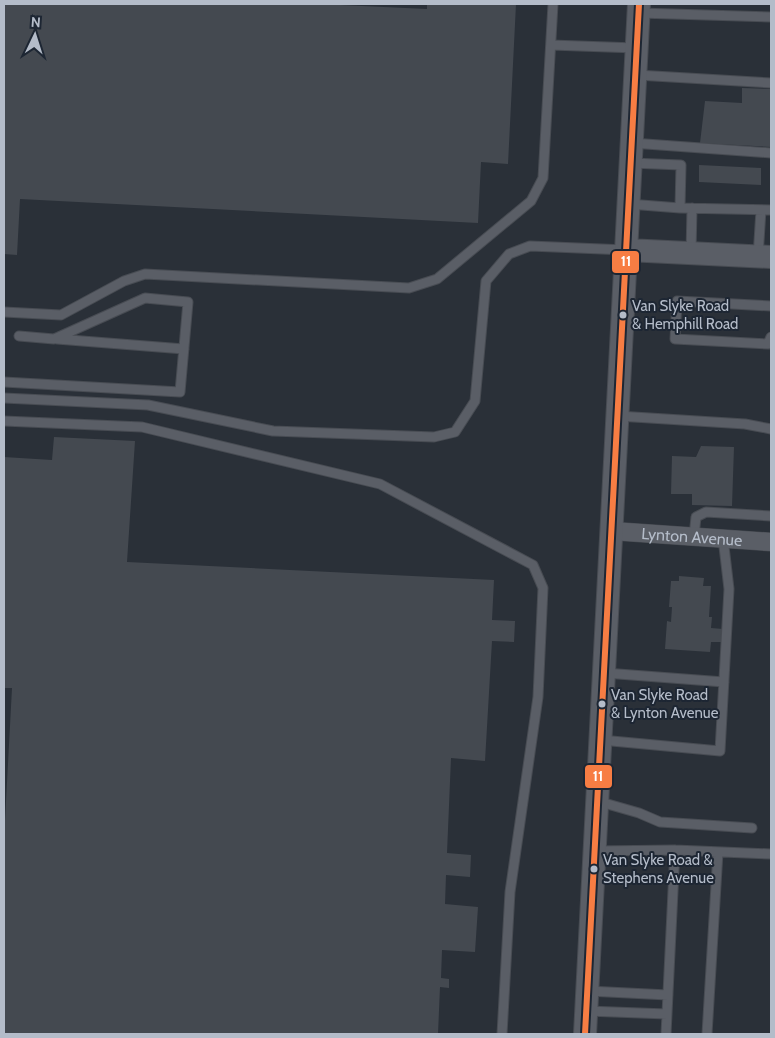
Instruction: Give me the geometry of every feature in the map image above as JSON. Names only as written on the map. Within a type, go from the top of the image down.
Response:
[{"type":"street","points":[[586,1034],[639,8]]},
{"type":"street","points":[[627,250],[765,257]]},
{"type":"street","name":"Lynton Avenue","points":[[612,531],[771,542]]},
{"type":"lane","points":[[4,312],[61,315],[124,280],[145,274],[409,288],[437,279],[531,201],[543,178],[553,4]]},
{"type":"lane","points":[[639,8],[771,17]]},
{"type":"lane","points":[[551,45],[636,48]]},
{"type":"lane","points":[[635,75],[771,83]]},
{"type":"lane","points":[[631,153],[771,153]]},
{"type":"lane","points":[[631,153],[681,165],[680,208]]},
{"type":"lane","points":[[629,204],[680,208],[771,210]]},
{"type":"lane","points":[[691,254],[692,208]]},
{"type":"lane","points":[[761,210],[765,257]]},
{"type":"lane","points":[[4,398],[148,405],[273,430],[441,436],[455,432],[476,401],[486,280],[509,254],[530,246],[627,250]]},
{"type":"lane","points":[[4,382],[180,392],[188,302],[144,298],[54,339]]},
{"type":"lane","points":[[771,306],[677,300],[674,339],[768,344],[771,337]]},
{"type":"lane","points":[[19,336],[184,349]]},
{"type":"lane","points":[[618,416],[745,424],[771,429]]},
{"type":"lane","points":[[4,421],[142,427],[380,484],[533,565],[543,588],[538,697],[510,892],[502,1034]]},
{"type":"lane","points":[[694,536],[696,517],[706,512],[771,516]]},
{"type":"lane","points":[[601,740],[720,751],[729,589],[723,538]]},
{"type":"lane","points":[[605,673],[724,682]]},
{"type":"lane","points":[[597,801],[639,813],[660,822],[752,828]]},
{"type":"lane","points":[[595,851],[675,850],[771,854]]},
{"type":"lane","points":[[666,1034],[675,850]]},
{"type":"lane","points":[[707,1034],[718,852]]},
{"type":"lane","points":[[588,1001],[668,995]]},
{"type":"lane","points":[[588,1001],[667,1014]]},
{"type":"building","points":[[4,4],[319,4],[427,9],[427,4],[516,4],[508,164],[481,162],[478,223],[20,199],[17,255],[4,254]]},
{"type":"building","points":[[742,88],[771,89],[771,147],[700,143],[705,101],[742,103]]},
{"type":"building","points":[[699,165],[761,168],[761,185],[699,182]]},
{"type":"building","points":[[54,437],[135,441],[127,562],[494,580],[492,620],[515,621],[514,642],[492,641],[485,761],[451,758],[447,853],[471,855],[470,877],[446,875],[445,904],[478,907],[475,952],[442,950],[441,978],[449,979],[449,988],[440,987],[438,1034],[4,1034],[4,839],[12,688],[4,688],[4,457],[52,460]]},
{"type":"building","points":[[701,446],[734,447],[732,506],[692,505],[692,494],[671,494],[672,456],[696,457]]},
{"type":"building","points":[[679,576],[704,578],[703,586],[711,586],[709,617],[712,617],[711,628],[723,629],[722,642],[711,642],[710,652],[665,649],[667,621],[671,622],[672,607],[669,607],[671,581],[679,581]]},
{"type":"transit line","name":"11","points":[[585,1034],[639,4]]},
{"type":"place","name":"Van Slyke Road & Hemphill Road","points":[[623,315]]},
{"type":"place","name":"Van Slyke Road & Lynton Avenue","points":[[602,704]]},
{"type":"place","name":"Van Slyke Road & Stephens Avenue","points":[[594,869]]}]
